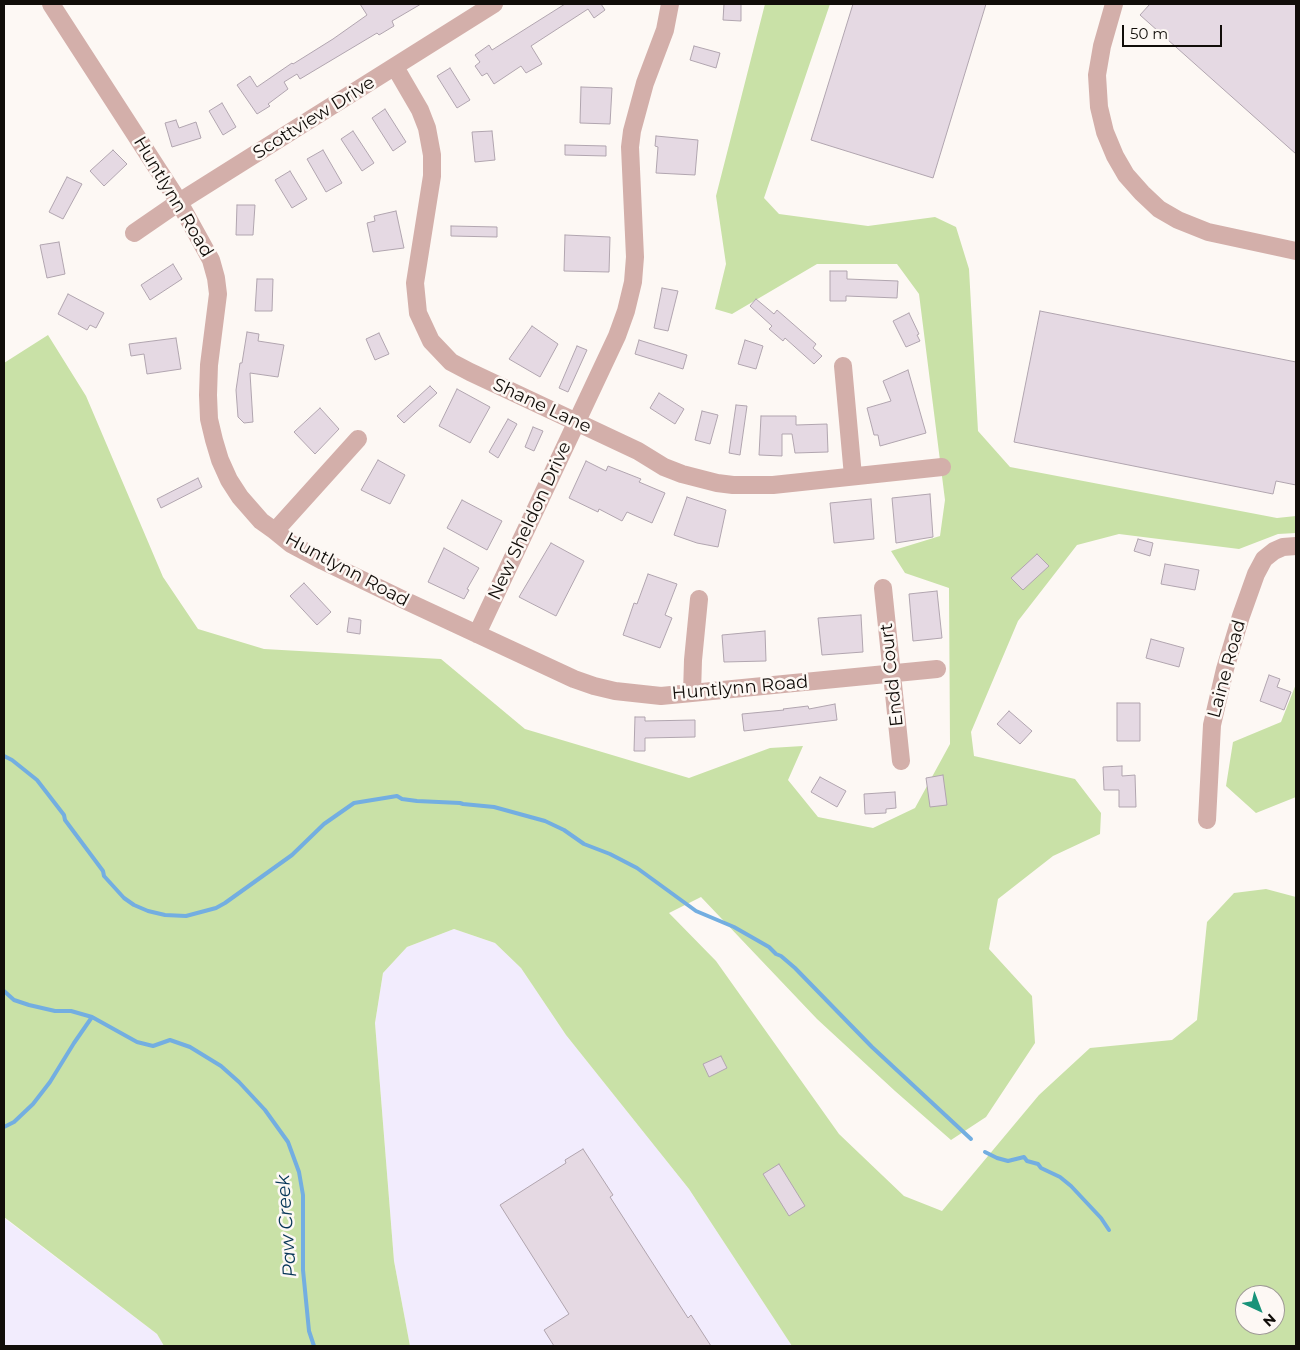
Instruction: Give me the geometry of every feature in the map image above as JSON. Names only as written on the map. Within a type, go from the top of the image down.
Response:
[{"type":"street","name":"Huntlynn Road","points":[[52,4],[179,202],[211,260],[216,278],[217,309],[209,365],[208,395],[209,419],[214,440],[229,480],[240,497],[261,520],[291,544],[323,562],[594,686],[638,695],[661,696],[937,669]]},
{"type":"street","name":"Scottview Drive","points":[[134,233],[179,202],[494,4]]},
{"type":"street","name":"New Sheldon Drive","points":[[477,634],[617,336],[626,311],[633,282],[635,257],[630,147],[632,132],[645,82],[665,30],[670,4]]},
{"type":"street","points":[[1114,4],[1102,46],[1097,75],[1099,107],[1105,132],[1115,156],[1126,175],[1159,209],[1178,220],[1208,232],[1296,251]]},
{"type":"street","name":"Shane Lane","points":[[395,67],[420,110],[427,128],[432,155],[432,176],[415,283],[418,313],[431,341],[451,362],[638,451],[664,466],[682,474],[717,483],[733,486],[773,485],[942,467]]},
{"type":"street","points":[[843,366],[853,476]]},
{"type":"street","points":[[275,531],[358,439]]},
{"type":"street","name":"Laine Road","points":[[1207,820],[1212,725],[1225,669],[1241,616],[1256,574],[1264,560],[1274,551],[1283,547],[1296,546]]},
{"type":"street","name":"Endd Court","points":[[883,588],[901,761]]},
{"type":"street","points":[[692,693],[699,599]]},
{"type":"shaded area","points":[[454,929],[495,943],[521,968],[566,1035],[689,1189],[792,1346],[410,1346],[394,1261],[375,1023],[383,973],[407,947]]},
{"type":"shaded area","points":[[4,1218],[157,1334],[164,1346],[4,1346]]},
{"type":"green space","points":[[765,4],[830,4],[764,198],[779,214],[868,226],[935,217],[956,227],[969,269],[978,431],[1010,467],[1277,518],[1296,516],[1296,533],[1278,534],[1239,549],[1119,534],[1077,545],[1018,621],[971,732],[974,756],[1075,779],[1101,813],[1100,834],[1053,856],[998,899],[989,949],[1032,996],[1035,1043],[986,1117],[951,1140],[817,1019],[701,897],[669,913],[716,961],[839,1134],[904,1196],[942,1211],[1039,1095],[1090,1048],[1172,1040],[1197,1020],[1207,922],[1234,893],[1266,889],[1296,897],[1296,1346],[792,1346],[689,1189],[566,1035],[521,968],[495,943],[454,929],[407,947],[383,973],[375,1023],[394,1261],[410,1346],[164,1346],[157,1334],[4,1217],[4,363],[48,335],[86,396],[163,577],[198,629],[264,649],[441,659],[525,729],[689,778],[770,748],[803,746],[788,780],[818,817],[873,828],[915,808],[950,744],[949,588],[905,573],[891,551],[940,536],[945,500],[919,294],[897,264],[817,264],[732,314],[715,309],[726,264],[716,196]]},
{"type":"green space","points":[[1296,684],[1296,797],[1256,813],[1226,786],[1233,742],[1281,722]]},
{"type":"building","points":[[360,4],[421,4],[392,21],[394,26],[379,35],[377,33],[300,79],[297,74],[284,82],[288,89],[268,104],[270,106],[257,114],[237,85],[250,76],[257,87],[292,63],[333,39],[367,15]]},
{"type":"building","points":[[565,4],[601,4],[605,10],[594,18],[588,9],[531,46],[542,64],[526,73],[521,66],[494,84],[487,73],[482,76],[475,66],[480,62],[475,55],[489,45],[492,50]]},
{"type":"building","points":[[724,4],[741,4],[741,21],[723,20]]},
{"type":"building","points":[[853,4],[986,4],[933,178],[811,140]]},
{"type":"building","points":[[1150,4],[1296,4],[1296,154],[1140,15]]},
{"type":"building","points":[[694,46],[720,53],[716,68],[690,60]]},
{"type":"building","points":[[450,68],[470,100],[457,108],[437,76]]},
{"type":"building","points":[[581,87],[612,88],[610,124],[580,123]]},
{"type":"building","points":[[222,103],[236,127],[223,135],[209,111]]},
{"type":"building","points":[[385,109],[406,142],[393,151],[372,118]]},
{"type":"building","points":[[176,120],[179,128],[196,122],[201,138],[172,147],[165,123]]},
{"type":"building","points":[[353,131],[374,163],[362,171],[341,139]]},
{"type":"building","points":[[492,131],[495,160],[475,162],[472,132]]},
{"type":"building","points":[[656,136],[698,140],[695,175],[656,173],[658,147],[655,146]]},
{"type":"building","points":[[565,145],[606,146],[606,156],[565,155]]},
{"type":"building","points":[[113,150],[127,164],[104,186],[90,171]]},
{"type":"building","points":[[323,150],[342,183],[326,192],[307,159]]},
{"type":"building","points":[[290,171],[307,199],[292,208],[275,180]]},
{"type":"building","points":[[67,177],[82,184],[63,219],[49,212]]},
{"type":"building","points":[[237,205],[255,205],[253,235],[236,235]]},
{"type":"building","points":[[396,211],[404,248],[373,252],[367,223],[375,221],[374,216]]},
{"type":"building","points":[[451,226],[497,227],[497,237],[451,236]]},
{"type":"building","points":[[565,235],[610,237],[609,272],[564,271]]},
{"type":"building","points":[[59,242],[65,274],[47,278],[40,245]]},
{"type":"building","points":[[173,264],[182,279],[150,300],[141,285]]},
{"type":"building","points":[[830,271],[847,271],[847,279],[898,281],[897,298],[846,296],[846,301],[830,301]]},
{"type":"building","points":[[257,279],[273,279],[272,311],[255,311]]},
{"type":"building","points":[[662,288],[678,291],[668,331],[654,328]]},
{"type":"building","points":[[68,294],[104,313],[96,328],[90,325],[87,330],[58,314]]},
{"type":"building","points":[[756,299],[774,314],[777,310],[816,344],[813,348],[822,356],[814,364],[785,338],[783,341],[769,329],[772,326],[750,306]]},
{"type":"building","points":[[1040,311],[1296,362],[1296,485],[1276,481],[1273,494],[1014,442]]},
{"type":"building","points":[[909,313],[919,334],[917,335],[920,341],[906,347],[893,321]]},
{"type":"building","points":[[532,326],[558,344],[540,377],[509,359]]},
{"type":"building","points":[[247,332],[259,334],[258,341],[284,345],[278,377],[250,373],[253,422],[244,423],[238,417],[236,390]]},
{"type":"building","points":[[379,333],[389,354],[375,360],[366,339]]},
{"type":"building","points":[[176,338],[181,369],[147,374],[144,354],[131,356],[129,344]]},
{"type":"building","points":[[639,340],[687,355],[683,369],[635,354]]},
{"type":"building","points":[[745,340],[763,346],[756,369],[738,364]]},
{"type":"building","points":[[577,346],[587,350],[568,392],[559,388]]},
{"type":"building","points":[[908,370],[926,433],[880,446],[878,435],[874,435],[867,408],[891,401],[883,381]]},
{"type":"building","points":[[430,386],[437,393],[404,423],[397,416]]},
{"type":"building","points":[[457,389],[490,407],[470,443],[439,426]]},
{"type":"building","points":[[659,393],[684,409],[675,424],[650,408]]},
{"type":"building","points":[[736,405],[747,406],[740,455],[729,453]]},
{"type":"building","points":[[320,408],[339,429],[315,454],[294,432]]},
{"type":"building","points":[[702,411],[718,415],[710,444],[695,440]]},
{"type":"building","points":[[761,416],[796,416],[796,425],[827,424],[828,452],[795,453],[792,434],[782,434],[782,456],[759,455]]},
{"type":"building","points":[[508,419],[517,424],[498,458],[489,452]]},
{"type":"building","points":[[533,427],[543,431],[534,451],[525,447]]},
{"type":"building","points":[[378,460],[405,475],[390,504],[361,490]]},
{"type":"building","points":[[586,461],[606,471],[608,466],[641,479],[639,482],[665,493],[652,523],[627,512],[622,521],[599,509],[598,512],[569,498]]},
{"type":"building","points":[[198,478],[202,487],[161,508],[157,499]]},
{"type":"building","points":[[930,494],[933,537],[896,543],[892,498]]},
{"type":"building","points":[[687,497],[726,510],[718,547],[697,543],[674,535]]},
{"type":"building","points":[[871,499],[874,539],[834,543],[830,503]]},
{"type":"building","points":[[462,500],[502,521],[487,550],[447,528]]},
{"type":"building","points":[[1138,539],[1153,543],[1150,556],[1134,551]]},
{"type":"building","points":[[551,543],[584,561],[556,616],[519,597]]},
{"type":"building","points":[[444,548],[479,568],[467,589],[469,590],[464,599],[428,582]]},
{"type":"building","points":[[1037,554],[1049,566],[1023,590],[1011,578]]},
{"type":"building","points":[[1165,564],[1199,570],[1195,590],[1161,584]]},
{"type":"building","points":[[648,574],[677,584],[665,615],[672,618],[660,648],[623,635],[634,603],[637,604]]},
{"type":"building","points":[[304,583],[331,612],[317,625],[290,596]]},
{"type":"building","points":[[937,591],[942,638],[913,641],[909,594]]},
{"type":"building","points":[[861,615],[863,652],[822,655],[818,618]]},
{"type":"building","points":[[349,618],[361,620],[360,634],[347,632]]},
{"type":"building","points":[[765,631],[766,661],[724,662],[722,635]]},
{"type":"building","points":[[1151,639],[1184,648],[1179,667],[1146,658]]},
{"type":"building","points":[[1269,675],[1280,679],[1277,687],[1291,692],[1284,710],[1260,701]]},
{"type":"building","points":[[1117,703],[1140,703],[1140,741],[1117,741]]},
{"type":"building","points":[[835,704],[837,720],[744,731],[742,714],[808,706],[809,709]]},
{"type":"building","points":[[1009,711],[1032,731],[1020,744],[997,724]]},
{"type":"building","points":[[635,717],[645,717],[645,721],[695,720],[695,737],[645,738],[645,751],[634,751]]},
{"type":"building","points":[[1122,766],[1122,776],[1135,775],[1136,807],[1119,807],[1119,790],[1104,790],[1103,767]]},
{"type":"building","points":[[943,775],[947,805],[930,807],[926,778]]},
{"type":"building","points":[[820,777],[846,791],[837,807],[811,792]]},
{"type":"building","points":[[895,792],[896,808],[886,809],[886,813],[865,814],[864,794]]},
{"type":"building","points":[[721,1056],[727,1068],[709,1077],[703,1064]]},
{"type":"building","points":[[583,1149],[613,1195],[610,1197],[688,1318],[691,1315],[711,1346],[554,1346],[544,1330],[569,1314],[500,1205],[566,1163],[565,1160]]},
{"type":"building","points":[[779,1164],[805,1206],[789,1216],[763,1174]]},
{"type":"waterway","points":[[4,756],[37,780],[64,815],[65,820],[103,871],[104,876],[124,898],[148,911],[165,915],[186,916],[216,908],[225,903],[292,855],[324,824],[354,803],[397,796],[402,799],[417,801],[494,807],[545,821],[564,830],[584,844],[610,854],[637,868],[696,911],[734,927],[769,947],[795,968],[872,1047],[971,1139]]},
{"type":"waterway","name":"Paw Creek","points":[[4,991],[14,1000],[29,1005],[55,1011],[71,1011],[92,1017],[137,1042],[153,1046],[170,1040],[190,1047],[221,1066],[265,1110],[288,1142],[299,1172],[303,1195],[303,1270],[309,1331],[314,1346]]},
{"type":"waterway","points":[[4,1127],[14,1122],[33,1104],[50,1082],[92,1017]]},
{"type":"waterway","points":[[985,1152],[1008,1161],[1024,1157],[1027,1161],[1038,1164],[1041,1168],[1060,1177],[1101,1218],[1109,1230]]}]
